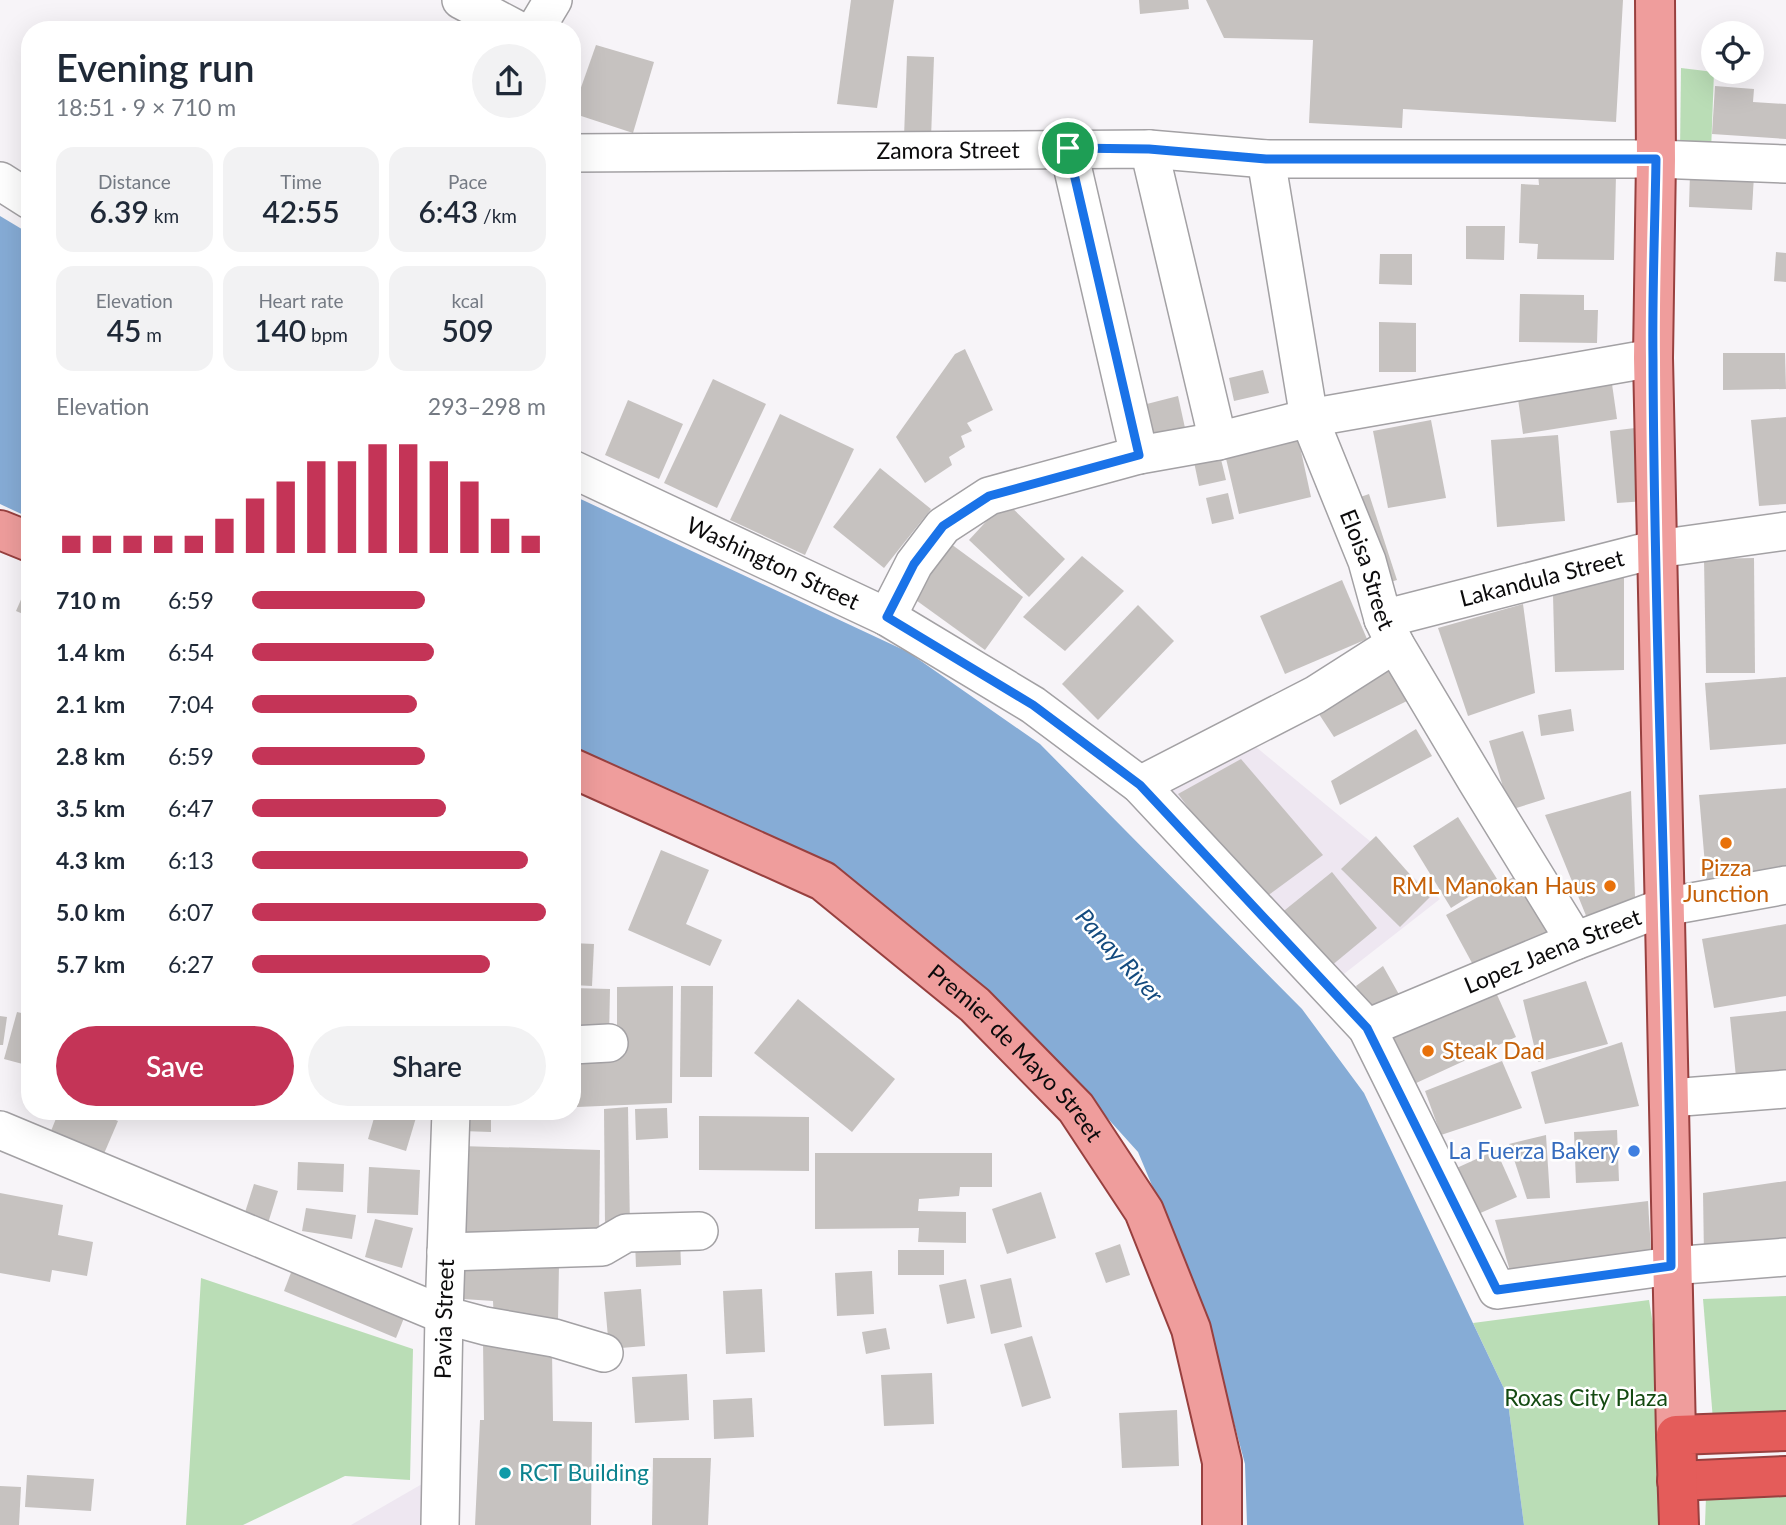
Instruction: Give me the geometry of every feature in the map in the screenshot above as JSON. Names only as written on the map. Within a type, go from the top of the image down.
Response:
[{"type":"highway","points":[[1679,1525],[1676,1435],[1786,1431]]},
{"type":"highway","points":[[1677,1481],[1786,1475]]},
{"type":"main road","points":[[1655,0],[1653,358],[1676,1435]]},
{"type":"main road","points":[[0,530],[21,538]]},
{"type":"main road","name":"Premier de Mayo Street","points":[[581,772],[823,881],[975,1005],[1076,1108],[1144,1211],[1191,1329],[1222,1462],[1222,1525]]},
{"type":"street","points":[[461,0],[502,21]]},
{"type":"street","points":[[540,21],[553,0]]},
{"type":"street","points":[[1068,148],[1139,455]]},
{"type":"street","name":"Zamora Street","points":[[581,153],[1068,148],[1149,149],[1266,159],[1656,159],[1786,164]]},
{"type":"street","points":[[1149,149],[1217,441]]},
{"type":"street","name":"Eloisa Street","points":[[1266,159],[1309,418],[1367,561],[1389,631],[1576,941]]},
{"type":"street","points":[[0,181],[21,194]]},
{"type":"street","points":[[887,617],[914,564],[943,526],[989,496],[1139,455],[1217,441],[1309,418],[1653,358]]},
{"type":"street","name":"Washington Street","points":[[581,473],[887,617],[1033,705],[1140,785],[1367,1028],[1497,1290],[1671,1266]]},
{"type":"street","name":"Lakandula Street","points":[[1140,785],[1315,695],[1389,631],[1657,549],[1786,531]]},
{"type":"street","name":"Lopez Jaena Street","points":[[1367,1028],[1664,907],[1786,885]]},
{"type":"street","points":[[581,1045],[609,1043]]},
{"type":"street","points":[[1670,1098],[1786,1089]]},
{"type":"street","name":"Pavia Street","points":[[440,1525],[451,1120]]},
{"type":"street","points":[[0,1130],[444,1315],[485,1326],[554,1338],[604,1353]]},
{"type":"street","points":[[446,1252],[602,1247],[626,1233],[699,1231]]},
{"type":"street","points":[[1671,1266],[1786,1257]]},
{"type":"shaded area","points":[[1250,742],[1440,899],[1340,977],[1161,790]]},
{"type":"shaded area","points":[[429,1480],[427,1525],[351,1525]]},
{"type":"green space","points":[[1681,68],[1701,70],[1701,84],[1714,84],[1711,152],[1680,152]]},
{"type":"green space","points":[[201,1278],[413,1349],[410,1480],[345,1476],[243,1525],[186,1525]]},
{"type":"green space","points":[[1786,1296],[1786,1419],[1713,1420],[1703,1299]]},
{"type":"green space","name":"Roxas City Plaza","points":[[1649,1300],[1665,1399],[1665,1525],[1524,1525],[1507,1395],[1473,1323]]},
{"type":"green space","points":[[1786,1495],[1786,1525],[1705,1525],[1706,1496]]},
{"type":"water","points":[[0,216],[21,229],[21,514],[0,504]]},
{"type":"water","name":"Panay River","points":[[581,499],[908,652],[1040,744],[1302,1009],[1364,1093],[1507,1395],[1524,1525],[1247,1525],[1245,1464],[1203,1307],[1138,1152],[1019,1020],[856,884],[581,762]]},
{"type":"building","points":[[851,0],[894,0],[877,108],[837,104]]},
{"type":"building","points":[[1139,0],[1188,0],[1189,9],[1140,14]]},
{"type":"building","points":[[1206,0],[1623,0],[1616,122],[1403,109],[1402,128],[1309,123],[1313,40],[1224,38]]},
{"type":"building","points":[[596,45],[654,62],[633,133],[581,116],[581,88]]},
{"type":"building","points":[[907,56],[934,57],[931,138],[904,137]]},
{"type":"building","points":[[1715,86],[1754,89],[1753,102],[1786,104],[1786,139],[1712,134]]},
{"type":"building","points":[[1690,173],[1754,175],[1752,210],[1689,207]]},
{"type":"building","points":[[1538,174],[1616,175],[1614,260],[1537,259],[1538,244],[1519,243],[1521,184],[1539,185]]},
{"type":"building","points":[[1466,226],[1505,226],[1504,260],[1466,259]]},
{"type":"building","points":[[1776,252],[1786,253],[1786,282],[1774,281]]},
{"type":"building","points":[[1380,254],[1412,254],[1412,285],[1379,284]]},
{"type":"building","points":[[1520,294],[1584,295],[1584,310],[1598,310],[1597,343],[1519,342]]},
{"type":"building","points":[[1379,322],[1416,323],[1416,372],[1379,372]]},
{"type":"building","points":[[965,349],[993,410],[967,423],[972,431],[961,436],[965,447],[949,457],[952,465],[925,483],[896,437],[955,354]]},
{"type":"building","points":[[1723,353],[1785,353],[1786,389],[1723,390]]},
{"type":"building","points":[[1263,370],[1269,393],[1234,401],[1229,378]]},
{"type":"building","points":[[713,379],[766,404],[717,508],[664,483]]},
{"type":"building","points":[[1612,384],[1617,419],[1523,434],[1518,399]]},
{"type":"building","points":[[1178,396],[1185,428],[1146,438],[1139,406]]},
{"type":"building","points":[[628,400],[683,424],[659,479],[605,455]]},
{"type":"building","points":[[780,414],[854,449],[805,555],[730,520]]},
{"type":"building","points":[[1786,417],[1786,504],[1759,506],[1751,420]]},
{"type":"building","points":[[1431,420],[1446,498],[1388,508],[1373,431]]},
{"type":"building","points":[[1635,428],[1646,501],[1617,503],[1610,431]]},
{"type":"building","points":[[1297,433],[1311,497],[1239,514],[1224,450]]},
{"type":"building","points":[[1558,435],[1565,521],[1497,527],[1491,440]]},
{"type":"building","points":[[1219,451],[1226,480],[1199,486],[1193,457]]},
{"type":"building","points":[[880,468],[931,509],[884,568],[833,527]]},
{"type":"building","points":[[1228,493],[1234,519],[1212,524],[1206,498]]},
{"type":"building","points":[[1369,494],[1397,580],[1377,586],[1349,501]]},
{"type":"building","points":[[1005,501],[1065,559],[1029,597],[969,540]]},
{"type":"building","points":[[951,544],[1023,597],[985,650],[913,598]]},
{"type":"building","points":[[1082,556],[1124,591],[1065,651],[1023,617]]},
{"type":"building","points":[[1754,558],[1755,673],[1706,673],[1704,559]]},
{"type":"building","points":[[1624,576],[1624,670],[1555,672],[1553,595]]},
{"type":"building","points":[[1342,580],[1367,639],[1285,674],[1260,616]]},
{"type":"building","points":[[21,600],[21,613],[16,611]]},
{"type":"building","points":[[1523,604],[1535,693],[1468,716],[1438,628]]},
{"type":"building","points":[[1138,605],[1174,641],[1098,720],[1062,684]]},
{"type":"building","points":[[1391,668],[1409,700],[1334,737],[1313,705]]},
{"type":"building","points":[[1786,677],[1786,744],[1710,750],[1705,683]]},
{"type":"building","points":[[1571,709],[1574,731],[1541,736],[1538,715]]},
{"type":"building","points":[[1416,729],[1432,756],[1340,805],[1331,781]]},
{"type":"building","points":[[1523,731],[1545,799],[1510,810],[1489,741]]},
{"type":"building","points":[[1241,759],[1323,855],[1259,902],[1178,794]]},
{"type":"building","points":[[1786,788],[1786,881],[1707,888],[1699,795]]},
{"type":"building","points":[[1631,791],[1635,897],[1587,918],[1545,815]]},
{"type":"building","points":[[1458,817],[1497,879],[1451,908],[1413,846]]},
{"type":"building","points":[[1376,836],[1430,897],[1400,927],[1341,869]]},
{"type":"building","points":[[661,850],[709,870],[686,924],[722,940],[710,966],[628,930]]},
{"type":"building","points":[[1332,872],[1377,928],[1325,971],[1280,914]]},
{"type":"building","points":[[1519,874],[1551,933],[1478,974],[1446,915]]},
{"type":"building","points":[[1786,924],[1786,996],[1714,1008],[1702,939]]},
{"type":"building","points":[[581,943],[594,944],[592,986],[581,985]]},
{"type":"building","points":[[1383,966],[1401,998],[1372,1016],[1356,986]]},
{"type":"building","points":[[1586,981],[1608,1044],[1538,1062],[1523,1000]]},
{"type":"building","points":[[673,986],[672,1103],[581,1107],[581,1053],[617,1053],[617,987]]},
{"type":"building","points":[[681,986],[713,986],[712,1077],[680,1077]]},
{"type":"building","points":[[581,988],[610,989],[609,1039],[581,1039]]},
{"type":"building","points":[[1494,988],[1516,1037],[1401,1090],[1379,1041]]},
{"type":"building","points":[[798,999],[895,1079],[852,1132],[754,1053]]},
{"type":"building","points":[[1786,1011],[1786,1072],[1736,1077],[1730,1017]]},
{"type":"building","points":[[17,1012],[21,1013],[21,1064],[4,1059]]},
{"type":"building","points":[[0,1016],[7,1017],[3,1045],[0,1045]]},
{"type":"building","points":[[1622,1042],[1639,1106],[1545,1124],[1531,1072]]},
{"type":"building","points":[[1502,1061],[1522,1108],[1441,1135],[1425,1091]]},
{"type":"building","points":[[628,1107],[630,1228],[605,1228],[604,1109]]},
{"type":"building","points":[[667,1108],[668,1138],[636,1140],[635,1109]]},
{"type":"building","points":[[699,1116],[809,1117],[809,1171],[699,1170]]},
{"type":"building","points":[[55,1120],[118,1121],[100,1163],[47,1141]]},
{"type":"building","points":[[373,1120],[415,1120],[406,1151],[368,1139]]},
{"type":"building","points":[[463,1120],[491,1120],[491,1132],[462,1131]]},
{"type":"building","points":[[1617,1130],[1619,1181],[1576,1183],[1574,1132]]},
{"type":"building","points":[[1546,1135],[1550,1198],[1527,1199],[1509,1144]]},
{"type":"building","points":[[460,1146],[600,1150],[599,1240],[457,1245]]},
{"type":"building","points":[[1496,1150],[1517,1197],[1469,1218],[1448,1172]]},
{"type":"building","points":[[815,1153],[992,1153],[992,1187],[960,1187],[959,1196],[919,1199],[918,1211],[966,1212],[966,1243],[918,1242],[919,1228],[815,1229]]},
{"type":"building","points":[[298,1162],[344,1164],[343,1192],[297,1190]]},
{"type":"building","points":[[369,1167],[420,1170],[418,1215],[367,1213]]},
{"type":"building","points":[[1786,1181],[1786,1248],[1704,1257],[1703,1193]]},
{"type":"building","points":[[254,1184],[278,1191],[265,1233],[241,1225]]},
{"type":"building","points":[[1041,1192],[1056,1238],[1007,1254],[992,1209]]},
{"type":"building","points":[[0,1193],[63,1205],[58,1235],[93,1242],[87,1276],[52,1270],[50,1282],[0,1273]]},
{"type":"building","points":[[1648,1201],[1652,1268],[1513,1281],[1495,1220]]},
{"type":"building","points":[[306,1208],[356,1215],[352,1239],[302,1231]]},
{"type":"building","points":[[375,1219],[413,1228],[402,1268],[365,1257]]},
{"type":"building","points":[[680,1239],[681,1265],[636,1267],[635,1242]]},
{"type":"building","points":[[1120,1244],[1130,1275],[1106,1283],[1095,1253]]},
{"type":"building","points":[[898,1250],[944,1250],[944,1275],[898,1275]]},
{"type":"building","points":[[463,1263],[559,1264],[558,1321],[494,1322],[493,1301],[463,1299]]},
{"type":"building","points":[[292,1270],[408,1308],[396,1338],[284,1291]]},
{"type":"building","points":[[872,1271],[874,1314],[837,1316],[835,1273]]},
{"type":"building","points":[[1011,1278],[1022,1327],[991,1334],[980,1285]]},
{"type":"building","points":[[966,1279],[975,1318],[947,1324],[939,1285]]},
{"type":"building","points":[[641,1289],[645,1346],[609,1349],[604,1292]]},
{"type":"building","points":[[762,1289],[765,1352],[726,1354],[723,1291]]},
{"type":"building","points":[[886,1328],[890,1349],[866,1354],[862,1332]]},
{"type":"building","points":[[1032,1336],[1051,1398],[1022,1407],[1004,1344]]},
{"type":"building","points":[[483,1341],[552,1351],[553,1421],[592,1422],[591,1525],[475,1525],[480,1420],[484,1420]]},
{"type":"building","points":[[932,1373],[934,1424],[884,1426],[881,1375]]},
{"type":"building","points":[[687,1374],[689,1420],[635,1423],[632,1377]]},
{"type":"building","points":[[752,1398],[754,1437],[714,1439],[713,1400]]},
{"type":"building","points":[[1177,1410],[1179,1466],[1122,1468],[1119,1413]]},
{"type":"building","points":[[653,1458],[711,1458],[708,1525],[652,1525]]},
{"type":"building","points":[[27,1475],[94,1479],[91,1511],[25,1507]]},
{"type":"building","points":[[0,1486],[21,1487],[19,1525],[0,1525]]},
{"type":"place","name":"Pizza Junction","points":[[1726,843]]},
{"type":"place","name":"RML Manokan Haus","points":[[1610,886]]},
{"type":"place","name":"Steak Dad","points":[[1428,1051]]},
{"type":"place","name":"La Fuerza Bakery","points":[[1634,1151]]},
{"type":"place","name":"RCT Building","points":[[505,1473]]},
{"type":"route","points":[[1068,148],[1149,149],[1266,159],[1656,159],[1653,358],[1670,1098],[1671,1266],[1497,1290],[1367,1028],[1140,785],[1033,705],[887,617],[914,564],[943,526],[989,496],[1139,455],[1068,148]]}]
